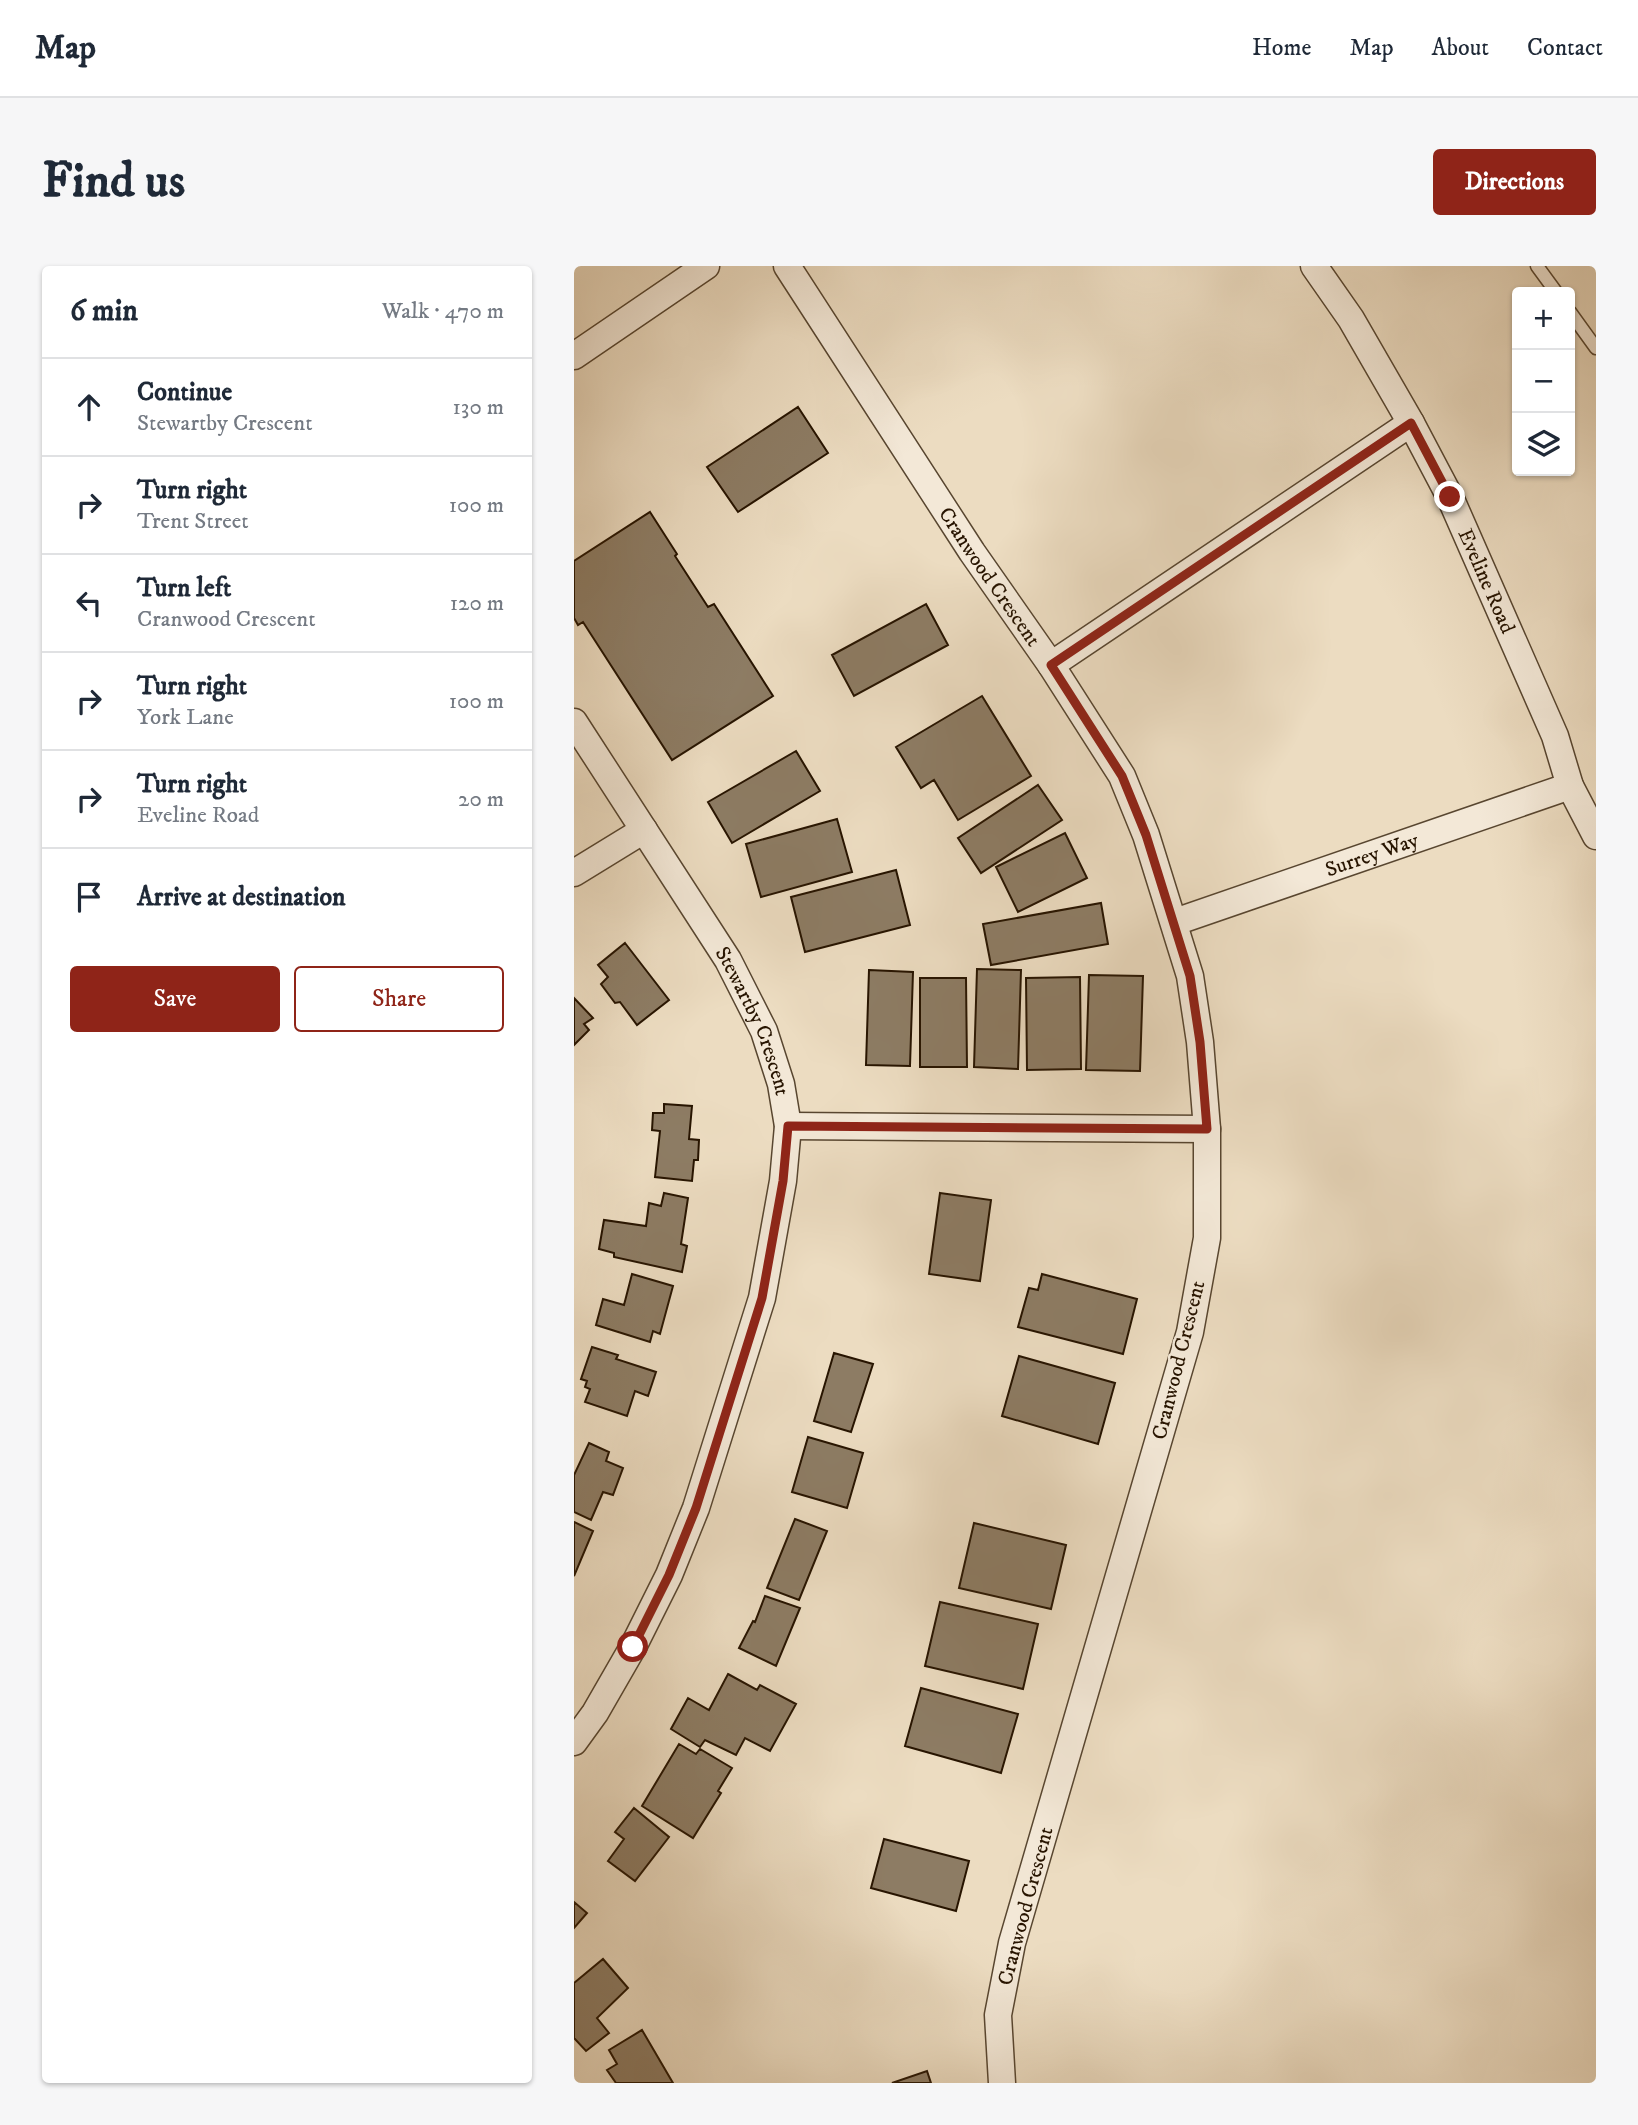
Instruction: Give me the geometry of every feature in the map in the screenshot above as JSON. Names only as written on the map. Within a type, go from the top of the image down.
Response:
[{"type":"street","points":[[574,356],[706,266]]},
{"type":"street","name":"Cranwood Crescent","points":[[787,266],[972,552],[1051,665],[1122,776],[1146,835],[1175,922],[1190,976],[1200,1042],[1207,1129],[1207,1238],[1190,1332],[1012,1943],[998,2015],[1002,2083]]},
{"type":"street","name":"Eveline Road","points":[[1314,266],[1351,319],[1450,497],[1555,736],[1570,786],[1596,836]]},
{"type":"street","points":[[1051,665],[1411,423]]},
{"type":"street","name":"Stewartby Crescent","points":[[574,722],[728,960],[764,1031],[780,1084],[788,1126],[783,1181],[762,1298],[696,1508],[669,1575],[633,1647],[595,1713],[574,1742]]},
{"type":"street","name":"Surrey Way","points":[[1175,922],[1570,786]]},
{"type":"street","points":[[574,873],[644,830]]},
{"type":"street","points":[[788,1126],[1207,1129]]},
{"type":"lane","points":[[1537,266],[1552,287]]},
{"type":"lane","points":[[1575,319],[1596,348]]},
{"type":"building","points":[[798,407],[828,453],[738,512],[707,467]]},
{"type":"building","points":[[650,512],[708,607],[714,604],[773,696],[672,760],[583,622],[578,625],[574,618],[574,561]]},
{"type":"building","points":[[926,604],[948,645],[854,696],[832,655]]},
{"type":"building","points":[[982,696],[1031,776],[958,820],[934,780],[921,788],[896,747]]},
{"type":"building","points":[[796,751],[820,791],[732,843],[708,802]]},
{"type":"building","points":[[1038,785],[1062,820],[981,873],[958,838]]},
{"type":"building","points":[[837,819],[852,872],[761,897],[746,844]]},
{"type":"building","points":[[1065,833],[1087,878],[1018,912],[996,867]]},
{"type":"building","points":[[896,870],[910,925],[805,952],[791,897]]},
{"type":"building","points":[[1101,903],[1108,944],[991,965],[983,924]]},
{"type":"building","points":[[625,943],[669,1000],[637,1025],[620,1002],[615,1003],[601,984],[608,977],[598,965]]},
{"type":"building","points":[[977,969],[1021,970],[1018,1069],[974,1067]]},
{"type":"building","points":[[869,970],[913,972],[910,1066],[866,1065]]},
{"type":"building","points":[[1089,975],[1143,976],[1140,1071],[1086,1070]]},
{"type":"building","points":[[1080,977],[1081,1069],[1027,1070],[1026,978]]},
{"type":"building","points":[[920,978],[966,978],[967,1067],[920,1067]]},
{"type":"building","points":[[574,998],[593,1018],[584,1024],[589,1030],[574,1045]]},
{"type":"building","points":[[664,1104],[692,1106],[689,1139],[699,1140],[698,1160],[694,1160],[692,1181],[655,1177],[660,1131],[652,1130],[653,1113],[664,1113]]},
{"type":"building","points":[[664,1193],[688,1198],[681,1244],[687,1246],[682,1272],[614,1257],[614,1253],[599,1249],[604,1220],[646,1226],[649,1203],[661,1206]]},
{"type":"building","points":[[940,1193],[991,1200],[980,1281],[929,1274]]},
{"type":"building","points":[[632,1274],[673,1286],[660,1334],[653,1331],[650,1342],[596,1325],[603,1299],[624,1305]]},
{"type":"building","points":[[1042,1274],[1137,1299],[1123,1354],[1018,1327],[1029,1288],[1038,1290]]},
{"type":"building","points":[[592,1347],[618,1355],[616,1359],[656,1372],[648,1396],[635,1391],[627,1416],[585,1402],[590,1389],[585,1387],[587,1381],[581,1379]]},
{"type":"building","points":[[834,1353],[873,1364],[851,1432],[814,1421]]},
{"type":"building","points":[[1019,1356],[1115,1383],[1098,1444],[1002,1416]]},
{"type":"building","points":[[808,1437],[863,1453],[847,1508],[792,1492]]},
{"type":"building","points":[[589,1443],[609,1452],[606,1461],[623,1468],[613,1495],[603,1492],[591,1520],[574,1512],[574,1475]]},
{"type":"building","points":[[795,1519],[827,1531],[799,1600],[767,1588]]},
{"type":"building","points":[[574,1522],[593,1531],[574,1576]]},
{"type":"building","points":[[974,1523],[1066,1545],[1051,1609],[959,1588]]},
{"type":"building","points":[[765,1596],[800,1608],[776,1666],[739,1648],[753,1621],[755,1622]]},
{"type":"building","points":[[940,1602],[1038,1624],[1023,1689],[925,1666]]},
{"type":"building","points":[[728,1674],[757,1690],[760,1685],[796,1704],[770,1751],[745,1738],[736,1755],[705,1740],[700,1747],[671,1729],[688,1698],[709,1710]]},
{"type":"building","points":[[921,1688],[1018,1714],[1001,1773],[905,1746]]},
{"type":"building","points":[[679,1744],[696,1754],[700,1749],[732,1768],[718,1791],[721,1793],[693,1838],[642,1806]]},
{"type":"building","points":[[634,1808],[669,1837],[635,1881],[608,1861],[624,1839],[615,1832]]},
{"type":"building","points":[[884,1839],[969,1861],[956,1911],[871,1888]]},
{"type":"building","points":[[574,1902],[587,1913],[574,1928]]},
{"type":"building","points":[[603,1959],[628,1988],[597,2018],[609,2033],[586,2051],[574,2038],[574,1983]]},
{"type":"building","points":[[642,2030],[673,2083],[616,2083],[607,2070],[617,2064],[609,2050]]},
{"type":"building","points":[[927,2071],[931,2083],[892,2083]]},
{"type":"route","points":[[633,1647],[669,1575],[696,1508],[762,1298],[783,1181],[788,1126],[1207,1129],[1200,1042],[1190,976],[1146,835],[1122,776],[1051,665],[1411,423],[1450,497]]}]
